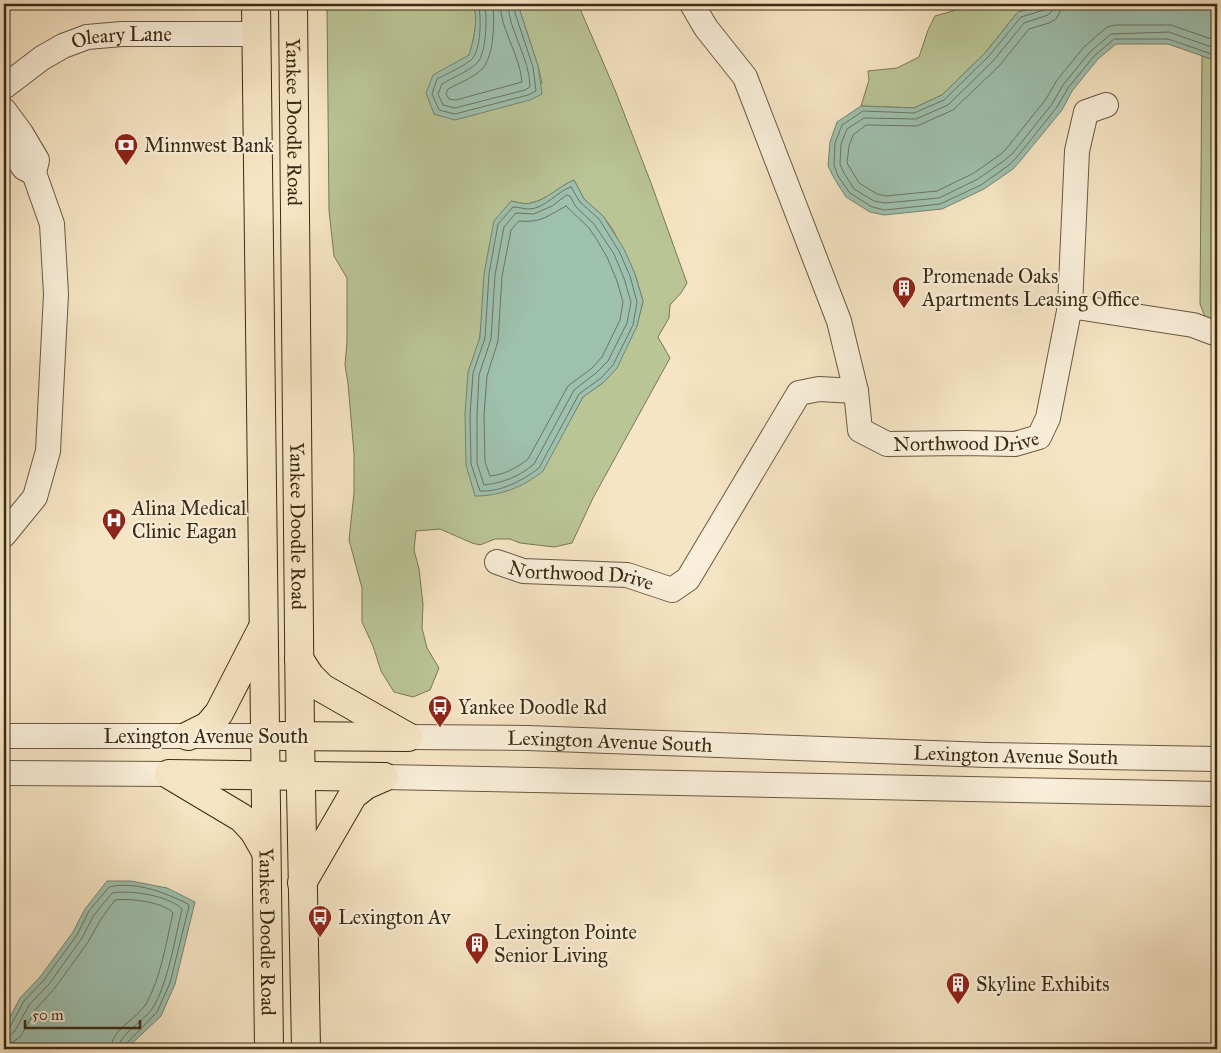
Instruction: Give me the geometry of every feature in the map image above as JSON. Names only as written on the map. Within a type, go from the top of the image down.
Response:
[{"type":"main road","name":"Yankee Doodle Road","points":[[256,4],[269,1049]]},
{"type":"main road","name":"Yankee Doodle Road","points":[[293,4],[300,775],[306,1049]]},
{"type":"main road","points":[[188,736],[208,726],[219,713],[263,627]]},
{"type":"main road","points":[[299,659],[310,676],[322,688],[408,737]]},
{"type":"main road","name":"Lexington Avenue South","points":[[264,736],[408,737]]},
{"type":"main road","points":[[169,774],[242,818],[254,831],[266,852]]},
{"type":"main road","name":"Lexington Avenue South","points":[[169,774],[384,777]]},
{"type":"main road","points":[[302,883],[353,796],[366,785],[384,777]]},
{"type":"street","name":"Northwood Drive","points":[[692,4],[706,28],[745,77],[840,321],[856,391],[860,430],[887,444],[1015,444],[1039,438],[1048,418],[1070,306]]},
{"type":"street","name":"Oleary Lane","points":[[4,87],[42,58],[62,46],[87,37],[122,34],[256,34]]},
{"type":"street","points":[[1106,105],[1086,112],[1077,151],[1070,306],[1193,325],[1217,334]]},
{"type":"street","points":[[4,110],[21,133],[37,160],[34,173],[52,224],[56,286],[48,451],[35,497],[4,536]]},
{"type":"street","points":[[4,139],[24,168],[34,173]]},
{"type":"street","name":"Northwood Drive","points":[[497,562],[523,571],[627,575],[672,590],[688,579],[799,393],[820,389],[856,391]]},
{"type":"street","name":"Lexington Avenue South","points":[[4,736],[264,736]]},
{"type":"street","name":"Lexington Avenue South","points":[[408,737],[528,738],[987,755],[1217,759]]},
{"type":"street","name":"Lexington Avenue South","points":[[4,773],[169,774]]},
{"type":"street","name":"Lexington Avenue South","points":[[384,777],[1217,794]]},
{"type":"shaded area","points":[[327,4],[472,4],[476,22],[469,56],[452,66],[542,83],[519,4],[578,4],[615,90],[687,283],[670,305],[669,318],[658,337],[670,358],[593,498],[572,543],[554,547],[520,543],[510,539],[495,539],[480,545],[440,529],[416,531],[414,550],[419,569],[423,604],[422,628],[427,648],[439,668],[430,690],[413,697],[394,692],[381,671],[373,646],[362,622],[362,588],[349,540],[354,493],[354,454],[345,365],[347,278],[334,256],[329,210]],"holes":[[[574,180],[584,199],[603,216],[613,230],[635,274],[643,301],[637,326],[604,382],[583,397],[563,432],[468,372],[480,335],[489,248],[501,216],[511,201],[529,204],[548,196]]]},
{"type":"shaded area","points":[[955,4],[1051,4],[1018,12],[985,53],[942,95],[914,108],[861,106],[869,80],[868,71],[897,68],[919,57],[935,16],[953,11]]},
{"type":"shaded area","points":[[1202,56],[1217,61],[1217,322],[1205,317],[1200,304]]},
{"type":"water","points":[[472,4],[519,4],[538,66],[542,94],[530,100],[455,120],[434,114],[426,93],[433,75],[469,55],[476,22]]},
{"type":"water","points":[[1051,4],[1217,4],[1217,61],[1168,44],[1116,44],[1098,59],[1072,91],[1062,110],[1013,169],[984,189],[942,209],[884,215],[870,212],[846,197],[828,166],[830,142],[837,122],[861,106],[914,108],[942,95],[985,53],[1018,12]]},
{"type":"water","points":[[574,180],[584,199],[603,216],[624,249],[635,274],[643,301],[637,326],[617,368],[604,382],[583,397],[543,471],[528,482],[511,490],[485,496],[475,496],[466,465],[465,414],[468,372],[480,337],[484,274],[494,221],[511,201],[529,204],[548,196]]},
{"type":"water","points":[[107,881],[131,881],[167,888],[195,902],[175,984],[161,1016],[126,1049],[5,1049],[6,1025],[20,998],[40,977],[73,932],[85,909]]},
{"type":"place","name":"Minnwest Bank","points":[[126,166]]},
{"type":"place","name":"Promenade Oaks Apartments Leasing Office","points":[[904,309]]},
{"type":"place","name":"Alina Medical Clinic Eagan","points":[[114,541]]},
{"type":"place","name":"Yankee Doodle Rd","points":[[440,728]]},
{"type":"place","name":"Lexington Av","points":[[320,938]]},
{"type":"place","name":"Lexington Pointe Senior Living","points":[[477,965]]},
{"type":"place","name":"Skyline Exhibits","points":[[958,1005]]}]
